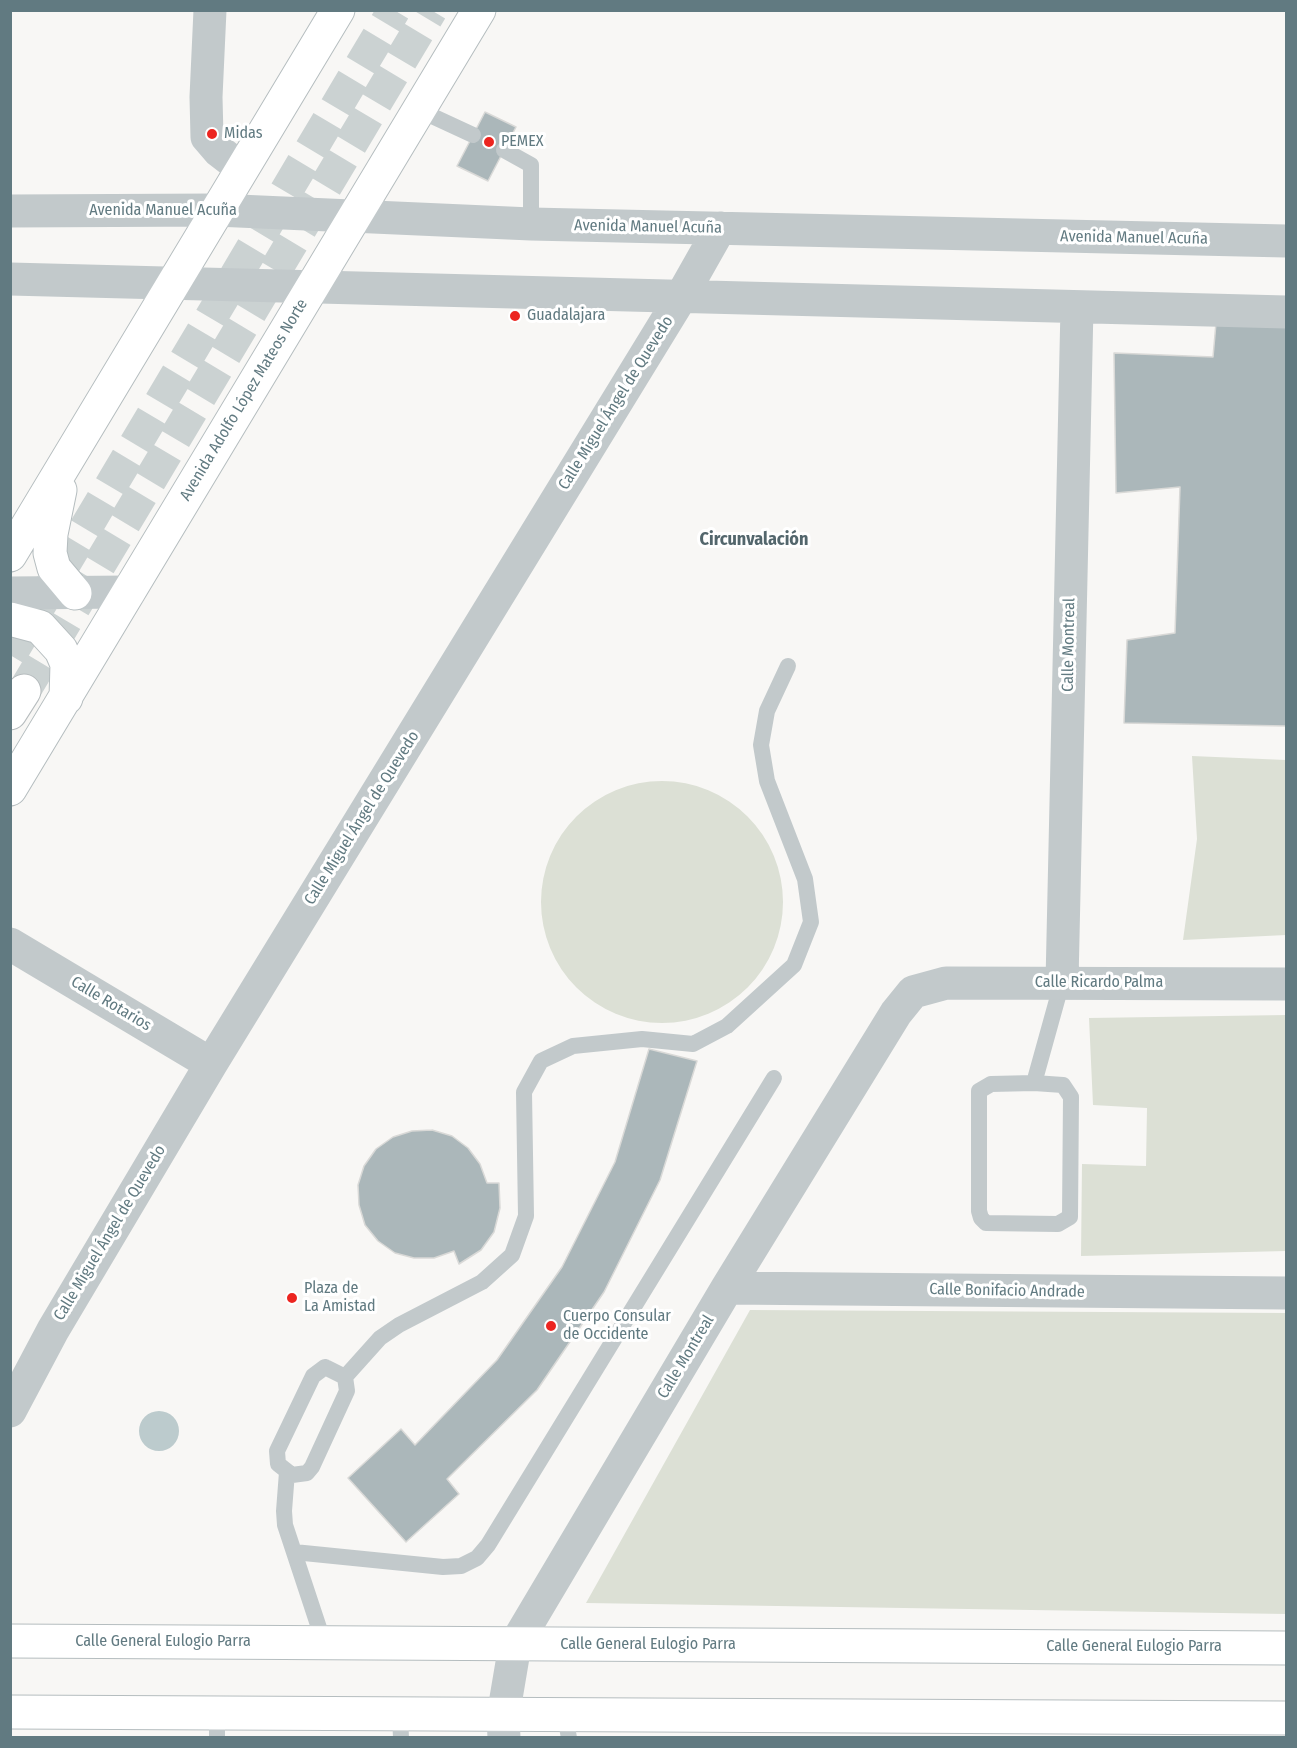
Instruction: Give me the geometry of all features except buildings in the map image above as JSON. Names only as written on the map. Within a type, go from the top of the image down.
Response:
[{"type":"street","points":[[210,10],[207,137],[219,151],[241,168]]},
{"type":"street","points":[[10,555],[338,10]]},
{"type":"street","name":"Avenida Adolfo López Mateos Norte","points":[[10,789],[419,110],[473,16]]},
{"type":"street","name":"Avenida Manuel Acuña","points":[[10,211],[216,210],[531,224],[1287,241]]},
{"type":"street","name":"Calle Miguel Ángel de Quevedo","points":[[10,1411],[52,1330],[211,1064],[681,297],[720,228]]},
{"type":"street","points":[[10,279],[1287,312]]},
{"type":"street","name":"Calle Montreal","points":[[1062,982],[1077,307]]},
{"type":"street","points":[[64,468],[51,534],[50,553],[54,568],[75,593]]},
{"type":"street","points":[[10,593],[129,592]]},
{"type":"street","points":[[10,619],[40,627],[61,650],[67,664],[66,698]]},
{"type":"street","name":"Calle Rotarios","points":[[10,944],[211,1064]]},
{"type":"street","name":"Calle Ricardo Palma","points":[[913,992],[946,983],[1287,984]]},
{"type":"street","name":"Calle Montreal","points":[[503,1727],[514,1644],[727,1288],[896,1013],[913,992]]},
{"type":"street","name":"Calle Bonifacio Andrade","points":[[727,1288],[1287,1293]]},
{"type":"street","name":"Calle General Eulogio Parra","points":[[10,1641],[1287,1648]]},
{"type":"street","points":[[10,1712],[217,1726],[567,1727],[1287,1718]]},
{"type":"lane","points":[[419,110],[473,135]]},
{"type":"lane","points":[[504,150],[531,165],[531,224]]},
{"type":"lane","points":[[345,1377],[325,1367],[313,1376],[277,1451],[278,1464],[287,1472],[300,1476],[312,1467],[346,1391],[345,1377],[380,1338],[399,1325],[482,1282],[512,1255],[526,1216],[524,1092],[541,1061],[573,1046],[642,1039],[693,1044],[727,1026],[794,965],[811,922],[804,879],[767,781],[761,745],[767,711],[788,666]]},
{"type":"lane","points":[[1034,1083],[1062,982]]},
{"type":"lane","points":[[294,1552],[443,1567],[461,1566],[477,1558],[489,1545],[774,1078]]},
{"type":"lane","points":[[1034,1083],[1063,1085],[1071,1097],[1070,1217],[1058,1224],[986,1223],[979,1211],[979,1091],[992,1084],[1034,1083]]},
{"type":"lane","points":[[287,1472],[284,1510],[294,1552],[324,1643]]},
{"type":"shaded area","points":[[1192,756],[1286,760],[1286,935],[1183,940],[1197,839]]},
{"type":"shaded area","points":[[650,781],[674,781],[697,786],[719,795],[748,816],[763,835],[774,856],[781,878],[783,902],[781,926],[774,948],[763,969],[748,988],[719,1009],[697,1018],[674,1023],[650,1023],[627,1018],[605,1009],[585,996],[568,979],[555,959],[546,937],[541,914],[541,890],[546,867],[555,845],[568,825],[585,808],[605,795],[627,786]]},
{"type":"shaded area","points":[[1286,1015],[1286,1251],[1081,1256],[1082,1164],[1146,1166],[1147,1108],[1093,1105],[1089,1018]]},
{"type":"shaded area","points":[[750,1310],[1286,1313],[1286,1614],[586,1603]]},
{"type":"shaded area","points":[[159,1411],[167,1412],[173,1417],[178,1423],[178,1439],[173,1445],[167,1450],[159,1451],[151,1450],[145,1445],[140,1439],[139,1431],[140,1423],[145,1417],[151,1412]]},
{"type":"tunnel","points":[[10,655],[394,10]]},
{"type":"tunnel","points":[[24,691],[431,10]]},
{"type":"place","name":"Midas","points":[[212,134]]},
{"type":"place","name":"PEMEX","points":[[489,142]]},
{"type":"place","name":"Guadalajara","points":[[515,316]]},
{"type":"place","name":"Plaza de La Amistad","points":[[292,1298]]},
{"type":"place","name":"Cuerpo Consular de Occidente","points":[[551,1326]]},
{"type":"district","name":"Circunvalación","points":[[754,540]]}]
